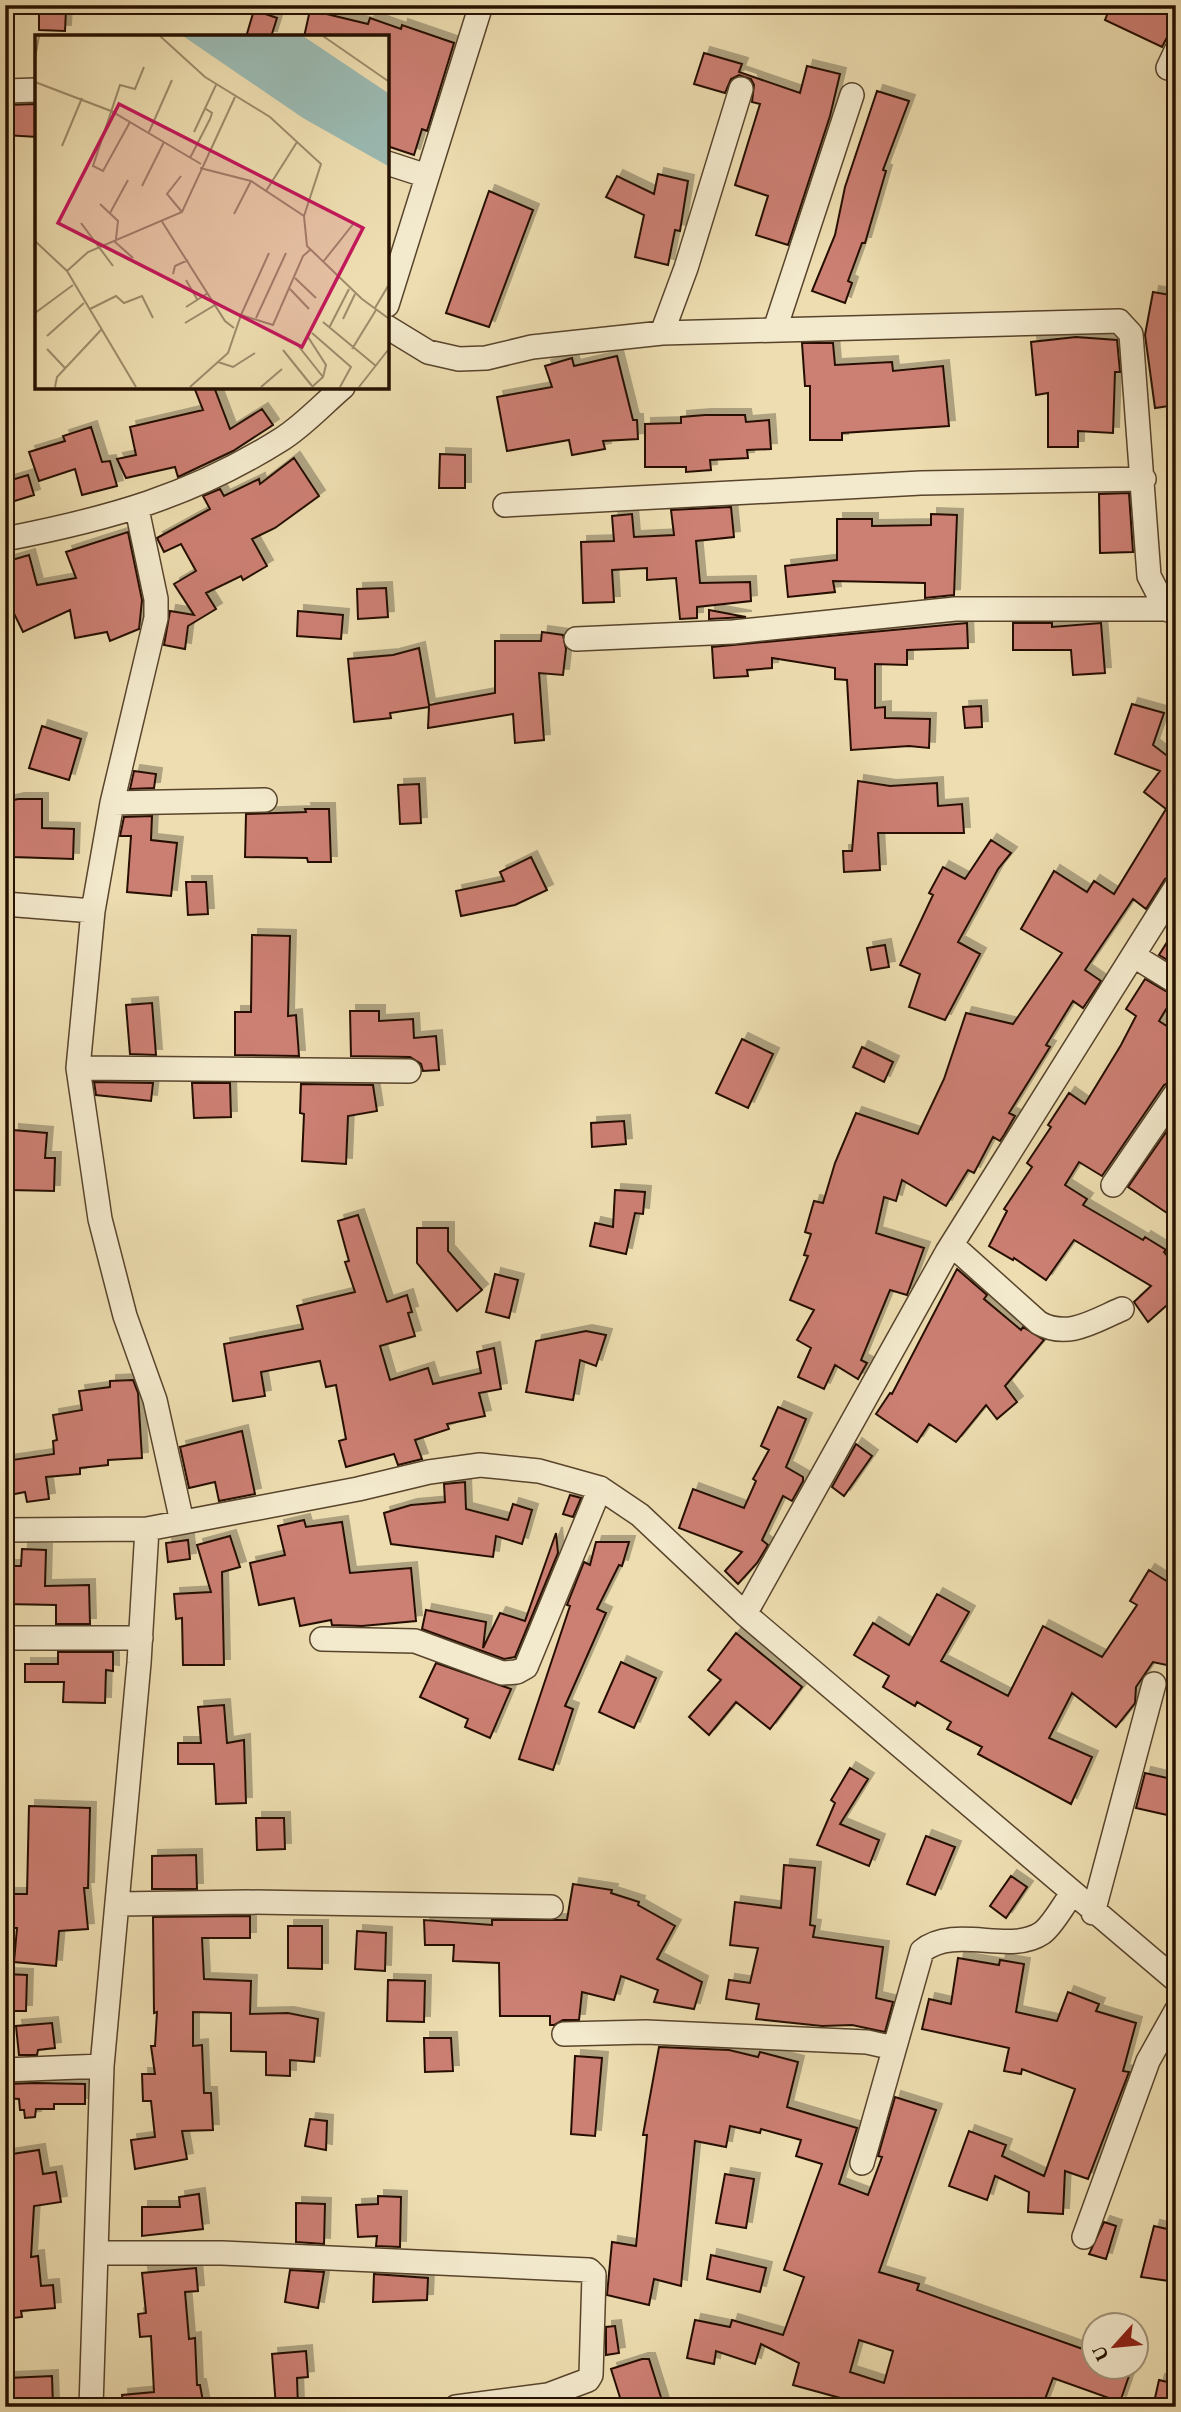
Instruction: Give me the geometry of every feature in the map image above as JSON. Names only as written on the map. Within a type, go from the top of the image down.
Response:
[{"type":"street","points":[[388,302],[481,5]]},
{"type":"street","points":[[662,333],[686,268],[741,89]]},
{"type":"street","points":[[5,91],[35,90]]},
{"type":"street","points":[[775,329],[852,95]]},
{"type":"street","points":[[388,163],[427,176]]},
{"type":"street","points":[[388,328],[428,352],[459,359],[486,358],[532,347],[662,333],[1119,321],[1131,334],[1144,479],[1149,576],[1171,611]]},
{"type":"street","points":[[5,539],[137,509],[212,478],[284,438],[342,388]]},
{"type":"street","points":[[505,505],[921,483],[1144,479]]},
{"type":"street","points":[[137,509],[156,599],[156,618],[112,803],[93,911],[78,1068],[100,1220],[125,1315],[155,1400],[182,1522]]},
{"type":"street","points":[[576,639],[733,632],[955,609],[1171,611]]},
{"type":"street","points":[[112,803],[265,800]]},
{"type":"street","points":[[745,1614],[952,1245],[1176,887]]},
{"type":"street","points":[[5,904],[93,911]]},
{"type":"street","points":[[1134,956],[1176,982]]},
{"type":"street","points":[[78,1068],[410,1071]]},
{"type":"street","points":[[1113,1185],[1176,1093]]},
{"type":"street","points":[[952,1245],[1049,1329],[1062,1332],[1122,1309]]},
{"type":"street","points":[[5,1530],[147,1529],[429,1472],[480,1465],[539,1471],[600,1488],[640,1516],[745,1614],[1093,1913],[1176,1980]]},
{"type":"street","points":[[322,1639],[415,1641],[502,1673],[517,1672],[526,1667],[600,1488]]},
{"type":"street","points":[[91,2407],[102,2066],[119,1904],[141,1638],[147,1529]]},
{"type":"street","points":[[5,1638],[141,1638]]},
{"type":"street","points":[[1093,1913],[1154,1684]]},
{"type":"street","points":[[862,2163],[922,1951],[940,1940],[1026,1939],[1044,1932],[1072,1894]]},
{"type":"street","points":[[119,1904],[247,1902],[551,1907]]},
{"type":"street","points":[[1084,2237],[1148,2062],[1176,2011]]},
{"type":"street","points":[[564,2034],[646,2032],[867,2042],[894,2048]]},
{"type":"street","points":[[5,2070],[102,2066]]},
{"type":"street","points":[[96,2253],[222,2253],[589,2270],[594,2275],[591,2375],[588,2380],[548,2395],[456,2407]]},
{"type":"building","points":[[1111,5],[1176,5],[1176,20],[1162,47],[1105,20]]},
{"type":"building","points":[[39,9],[66,10],[65,31],[39,30]]},
{"type":"building","points":[[254,10],[277,18],[272,35],[247,35]]},
{"type":"building","points":[[310,10],[368,24],[370,18],[401,29],[402,25],[454,43],[427,131],[422,129],[414,155],[388,146],[388,35],[304,35]]},
{"type":"building","points":[[704,53],[742,64],[739,72],[800,93],[807,66],[840,74],[830,116],[788,245],[756,235],[768,196],[735,185],[760,104],[752,102],[754,85],[751,79],[739,75],[731,79],[725,93],[694,84]]},
{"type":"building","points":[[877,91],[909,101],[883,170],[886,171],[865,243],[862,243],[848,281],[852,283],[845,303],[812,291],[835,235],[845,187]]},
{"type":"building","points":[[35,104],[35,137],[5,135],[5,105]]},
{"type":"building","points":[[658,174],[688,181],[680,231],[675,230],[668,265],[635,257],[644,215],[606,197],[617,176],[654,194]]},
{"type":"building","points":[[489,191],[533,210],[489,327],[446,313]]},
{"type":"building","points":[[1153,292],[1176,296],[1176,405],[1155,408],[1145,335]]},
{"type":"building","points":[[1076,337],[1117,340],[1120,372],[1115,372],[1113,433],[1078,431],[1078,447],[1048,447],[1048,393],[1036,395],[1031,342]]},
{"type":"building","points":[[802,343],[833,343],[835,365],[892,362],[893,371],[943,366],[949,426],[842,433],[842,440],[810,440],[810,386],[805,386]]},
{"type":"building","points":[[617,356],[633,420],[637,420],[638,439],[603,441],[605,449],[572,455],[569,440],[507,451],[497,397],[552,387],[545,366],[572,358],[574,366]]},
{"type":"building","points":[[194,388],[214,388],[230,429],[262,409],[273,425],[233,451],[178,477],[175,467],[126,478],[117,459],[136,455],[130,427],[203,410]]},
{"type":"building","points":[[745,415],[746,422],[769,420],[771,449],[747,450],[748,458],[710,460],[711,470],[686,472],[686,467],[645,467],[645,424],[681,423],[681,417]]},
{"type":"building","points":[[91,427],[102,462],[110,461],[117,486],[82,495],[75,469],[39,481],[29,452],[65,441],[63,436]]},
{"type":"building","points":[[440,454],[465,455],[465,488],[439,488]]},
{"type":"building","points":[[294,458],[319,496],[275,528],[252,539],[267,566],[243,580],[241,576],[206,593],[216,609],[188,626],[185,649],[164,645],[170,611],[194,615],[174,584],[196,571],[181,544],[164,552],[157,538],[210,509],[203,496],[220,489],[224,496],[259,479],[260,484]]},
{"type":"building","points":[[28,475],[34,495],[5,504],[5,482]]},
{"type":"building","points":[[1129,493],[1133,552],[1100,553],[1099,494]]},
{"type":"building","points":[[731,507],[734,537],[696,541],[700,583],[750,582],[751,601],[697,607],[697,618],[680,619],[676,578],[647,580],[647,568],[612,570],[614,602],[583,603],[581,542],[614,541],[612,516],[632,514],[634,537],[674,535],[671,510]]},
{"type":"building","points":[[931,514],[957,515],[954,595],[925,598],[925,583],[833,581],[835,592],[788,597],[785,566],[837,560],[837,519],[872,519],[872,526],[931,525]]},
{"type":"building","points":[[128,532],[142,600],[139,629],[110,641],[107,632],[75,638],[70,610],[23,632],[5,595],[5,562],[29,555],[37,585],[76,578],[66,552]]},
{"type":"building","points":[[386,588],[388,617],[358,619],[357,589]]},
{"type":"building","points":[[709,610],[746,617],[709,619]]},
{"type":"building","points":[[298,611],[343,615],[341,639],[297,636]]},
{"type":"building","points":[[967,623],[968,648],[907,650],[907,665],[875,664],[875,708],[885,707],[885,718],[930,719],[929,748],[909,746],[851,750],[847,680],[835,679],[835,668],[772,658],[772,668],[747,670],[748,676],[714,678],[712,647]]},
{"type":"building","points":[[1013,623],[1052,623],[1052,627],[1101,623],[1105,673],[1073,675],[1071,650],[1013,650]]},
{"type":"building","points":[[542,632],[563,635],[566,649],[563,675],[539,673],[544,740],[515,743],[513,714],[428,728],[429,707],[390,713],[391,718],[354,722],[348,659],[393,655],[419,648],[429,705],[495,693],[495,641],[541,641]]},
{"type":"building","points":[[1132,704],[1164,713],[1153,745],[1170,758],[1176,751],[1176,873],[1165,879],[1146,909],[1133,899],[1085,970],[1101,981],[1083,1008],[1073,1001],[1046,1045],[1050,1047],[1009,1113],[1015,1116],[1004,1135],[1000,1141],[993,1137],[974,1173],[968,1170],[946,1206],[902,1180],[896,1201],[884,1197],[876,1233],[924,1248],[907,1295],[890,1290],[861,1360],[867,1363],[858,1379],[835,1365],[824,1389],[798,1377],[811,1348],[797,1340],[814,1310],[790,1300],[808,1256],[804,1255],[811,1234],[805,1232],[814,1201],[823,1203],[835,1163],[856,1113],[918,1134],[944,1079],[966,1013],[1013,1024],[1062,953],[1021,929],[1054,871],[1087,892],[1094,881],[1114,894],[1166,809],[1144,792],[1160,771],[1115,754]]},
{"type":"building","points":[[981,706],[982,727],[965,728],[963,707]]},
{"type":"building","points":[[42,726],[81,739],[69,780],[29,768]]},
{"type":"building","points":[[134,771],[156,774],[154,788],[130,789]]},
{"type":"building","points":[[858,781],[890,786],[937,783],[938,806],[962,804],[964,833],[878,833],[880,870],[844,872],[843,851],[852,851]]},
{"type":"building","points":[[419,784],[421,823],[400,824],[398,785]]},
{"type":"building","points":[[42,799],[42,828],[74,829],[73,859],[13,857],[14,825],[5,825],[5,802]]},
{"type":"building","points":[[305,809],[329,809],[331,862],[308,862],[307,858],[245,857],[246,814],[306,812]]},
{"type":"building","points":[[152,816],[151,840],[177,843],[171,896],[127,892],[131,836],[120,836],[124,817]]},
{"type":"building","points":[[991,840],[1011,853],[998,869],[958,942],[980,954],[945,1020],[909,1007],[920,974],[900,965],[933,895],[929,893],[943,867],[965,879]]},
{"type":"building","points":[[531,857],[547,890],[515,905],[461,916],[456,891],[504,881],[500,872]]},
{"type":"building","points":[[186,882],[206,882],[208,914],[188,915]]},
{"type":"building","points":[[1176,928],[1176,965],[1159,955]]},
{"type":"building","points":[[252,935],[290,936],[288,1016],[296,1015],[299,1056],[235,1055],[235,1012],[251,1012]]},
{"type":"building","points":[[885,945],[889,967],[871,970],[867,948]]},
{"type":"building","points":[[1145,979],[1174,996],[1159,1021],[1176,1032],[1176,1079],[1164,1085],[1102,1176],[1079,1162],[1065,1185],[1087,1199],[1083,1205],[1143,1240],[1145,1237],[1166,1250],[1164,1252],[1176,1266],[1176,1297],[1148,1322],[1134,1302],[1151,1286],[1074,1240],[1046,1280],[1014,1258],[1013,1260],[989,1246],[1007,1211],[1004,1209],[1032,1167],[1027,1163],[1069,1093],[1085,1104],[1121,1045],[1136,1016],[1126,1009]]},
{"type":"building","points":[[152,1003],[156,1055],[130,1054],[126,1005]]},
{"type":"building","points":[[350,1011],[379,1011],[379,1021],[413,1019],[414,1038],[436,1036],[439,1070],[423,1071],[421,1064],[410,1057],[351,1056]]},
{"type":"building","points":[[742,1039],[773,1054],[748,1108],[716,1093]]},
{"type":"building","points":[[862,1047],[893,1062],[884,1082],[853,1067]]},
{"type":"building","points":[[94,1082],[153,1083],[151,1101],[96,1095]]},
{"type":"building","points":[[192,1083],[230,1083],[231,1117],[194,1118]]},
{"type":"building","points":[[301,1084],[373,1085],[377,1111],[348,1116],[346,1164],[302,1161],[304,1114],[300,1113]]},
{"type":"building","points":[[1176,1118],[1176,1219],[1128,1187]]},
{"type":"building","points":[[624,1121],[626,1144],[592,1147],[591,1123]]},
{"type":"building","points":[[13,1130],[47,1133],[45,1158],[55,1158],[54,1191],[10,1190]]},
{"type":"building","points":[[615,1190],[645,1192],[643,1214],[635,1213],[626,1254],[590,1246],[595,1223],[613,1227]]},
{"type":"building","points":[[358,1215],[387,1302],[407,1295],[412,1312],[408,1313],[415,1336],[380,1346],[390,1380],[428,1368],[433,1384],[481,1373],[477,1352],[494,1348],[501,1389],[479,1393],[485,1416],[447,1424],[449,1429],[415,1440],[422,1459],[398,1465],[394,1454],[346,1467],[339,1441],[346,1439],[336,1385],[326,1387],[320,1361],[261,1372],[265,1396],[233,1401],[224,1344],[303,1329],[297,1306],[355,1292],[345,1262],[349,1261],[338,1221]]},
{"type":"building","points":[[417,1228],[448,1228],[448,1251],[482,1290],[457,1311],[417,1263]]},
{"type":"building","points":[[957,1269],[987,1295],[984,1299],[1021,1330],[1023,1327],[1044,1340],[1005,1386],[1017,1402],[997,1419],[986,1405],[956,1442],[929,1424],[917,1442],[876,1414],[890,1393],[892,1394]]},
{"type":"building","points":[[495,1274],[518,1280],[509,1318],[486,1312]]},
{"type":"building","points":[[586,1331],[606,1335],[596,1366],[580,1360],[573,1400],[526,1392],[536,1341]]},
{"type":"building","points":[[133,1380],[138,1393],[142,1458],[108,1460],[108,1465],[80,1468],[80,1474],[46,1477],[49,1499],[27,1502],[25,1492],[5,1496],[5,1461],[54,1454],[53,1441],[57,1440],[53,1415],[82,1410],[79,1391],[110,1387],[110,1381]]},
{"type":"building","points":[[778,1407],[806,1419],[786,1467],[803,1477],[803,1481],[792,1501],[783,1496],[762,1540],[768,1545],[757,1563],[738,1584],[725,1571],[742,1552],[679,1528],[693,1489],[744,1508],[756,1481],[753,1479],[769,1450],[761,1446]]},
{"type":"building","points":[[242,1431],[255,1494],[219,1501],[215,1482],[189,1488],[180,1447]]},
{"type":"building","points":[[856,1444],[872,1456],[844,1496],[832,1487]]},
{"type":"building","points":[[465,1482],[466,1509],[508,1520],[513,1504],[532,1510],[522,1544],[496,1536],[493,1557],[391,1544],[384,1513],[411,1505],[445,1502],[444,1484]]},
{"type":"building","points":[[570,1495],[581,1498],[573,1517],[563,1514]]},
{"type":"building","points":[[304,1520],[306,1527],[342,1522],[350,1573],[411,1568],[416,1621],[362,1626],[332,1625],[331,1620],[300,1626],[294,1598],[259,1605],[250,1563],[285,1555],[278,1526]]},
{"type":"building","points":[[556,1533],[558,1553],[515,1657],[504,1659],[422,1629],[426,1610],[486,1622],[483,1648],[500,1613],[525,1621]]},
{"type":"building","points":[[230,1536],[240,1567],[222,1572],[224,1665],[183,1665],[182,1618],[176,1619],[174,1594],[211,1592],[197,1545]]},
{"type":"building","points":[[188,1540],[190,1559],[168,1562],[166,1543]]},
{"type":"building","points":[[596,1542],[629,1542],[622,1566],[619,1565],[597,1609],[606,1613],[565,1706],[573,1709],[553,1770],[519,1759],[570,1606],[567,1605],[584,1562],[590,1565]]},
{"type":"building","points":[[22,1549],[46,1550],[45,1586],[89,1585],[90,1624],[56,1624],[56,1605],[5,1604],[5,1566],[21,1566]]},
{"type":"building","points":[[1149,1570],[1176,1587],[1176,1667],[1153,1662],[1136,1687],[1135,1703],[1116,1727],[1072,1693],[1049,1738],[1092,1757],[1071,1804],[978,1754],[982,1747],[947,1729],[951,1722],[917,1702],[915,1706],[883,1687],[889,1676],[854,1655],[873,1623],[909,1645],[937,1594],[969,1612],[941,1661],[1008,1696],[1043,1626],[1102,1657],[1137,1605],[1130,1601]]},
{"type":"building","points":[[736,1633],[802,1687],[770,1729],[736,1702],[709,1735],[689,1717],[721,1680],[708,1670]]},
{"type":"building","points":[[58,1652],[113,1652],[113,1671],[106,1670],[105,1703],[63,1702],[64,1682],[25,1682],[25,1664],[58,1664]]},
{"type":"building","points":[[621,1662],[656,1678],[634,1728],[599,1712]]},
{"type":"building","points":[[436,1663],[511,1689],[490,1738],[465,1727],[468,1719],[420,1697]]},
{"type":"building","points":[[224,1705],[227,1743],[244,1740],[246,1803],[216,1804],[214,1764],[178,1764],[178,1743],[201,1743],[198,1707]]},
{"type":"building","points":[[850,1768],[868,1779],[840,1824],[879,1840],[869,1866],[817,1845],[835,1803],[831,1800]]},
{"type":"building","points":[[1145,1773],[1176,1780],[1176,1817],[1136,1808]]},
{"type":"building","points":[[29,1806],[90,1808],[88,1888],[84,1888],[88,1929],[59,1931],[56,1966],[14,1962],[17,1928],[5,1928],[5,1894],[27,1894]]},
{"type":"building","points":[[256,1818],[284,1818],[285,1849],[257,1850]]},
{"type":"building","points":[[926,1836],[955,1847],[935,1895],[907,1884]]},
{"type":"building","points":[[196,1855],[197,1889],[152,1889],[152,1856]]},
{"type":"building","points":[[784,1865],[815,1868],[810,1925],[815,1926],[813,1937],[883,1947],[876,1998],[893,2002],[885,2032],[852,2025],[822,2026],[756,2019],[759,2004],[726,1999],[729,1980],[750,1983],[758,1948],[730,1945],[735,1902],[781,1908]]},
{"type":"building","points":[[1011,1876],[1027,1887],[1006,1918],[990,1906]]},
{"type":"building","points":[[573,1884],[612,1890],[611,1893],[639,1902],[638,1905],[675,1926],[657,1959],[702,1982],[694,2009],[654,2002],[658,1990],[621,1976],[614,2000],[582,1992],[579,2020],[563,2020],[550,2025],[550,2016],[500,2016],[499,1963],[453,1961],[454,1945],[425,1945],[424,1920],[492,1925],[492,1920],[567,1920]]},
{"type":"building","points":[[250,1916],[250,1938],[202,1938],[204,1979],[251,1981],[250,2014],[288,2013],[318,2019],[314,2062],[290,2060],[290,2076],[266,2075],[266,2052],[231,2051],[231,2013],[193,2012],[193,2046],[202,2045],[204,2093],[211,2093],[213,2130],[182,2131],[187,2159],[135,2169],[131,2140],[155,2137],[151,2101],[143,2101],[142,2074],[155,2074],[151,2046],[155,2046],[157,2012],[154,2013],[153,1917]]},
{"type":"building","points":[[288,1926],[322,1926],[322,1969],[288,1968]]},
{"type":"building","points":[[357,1931],[386,1933],[385,1971],[355,1969]]},
{"type":"building","points":[[958,1958],[999,1965],[1000,1960],[1024,1964],[1016,2012],[1057,2021],[1068,1992],[1099,2004],[1096,2011],[1136,2023],[1123,2071],[1129,2072],[1088,2179],[1065,2171],[1063,2214],[1028,2212],[1029,2192],[995,2176],[987,2200],[949,2186],[969,2131],[1006,2145],[1002,2156],[1044,2176],[1075,2089],[1022,2069],[1021,2074],[1004,2071],[1009,2048],[922,2029],[929,1999],[951,2004]]},
{"type":"building","points":[[5,1974],[27,1975],[26,2011],[5,2011]]},
{"type":"building","points":[[388,1980],[425,1981],[424,2022],[387,2021]]},
{"type":"building","points":[[52,2023],[55,2048],[38,2050],[37,2055],[19,2055],[16,2026]]},
{"type":"building","points":[[424,2038],[451,2038],[453,2071],[425,2072]]},
{"type":"building","points":[[659,2047],[729,2050],[758,2057],[760,2052],[798,2062],[787,2107],[857,2128],[839,2184],[868,2195],[882,2157],[878,2156],[895,2097],[936,2110],[879,2272],[919,2284],[917,2290],[1080,2348],[1080,2380],[1128,2380],[1120,2402],[1053,2378],[1042,2407],[856,2407],[843,2402],[844,2399],[793,2385],[799,2363],[761,2344],[755,2364],[716,2351],[714,2364],[687,2358],[695,2320],[730,2327],[732,2320],[783,2335],[804,2277],[784,2270],[822,2164],[796,2156],[801,2140],[761,2129],[760,2133],[730,2126],[726,2147],[695,2141],[681,2286],[654,2279],[649,2305],[607,2295],[612,2242],[636,2246],[647,2135],[643,2135]],"holes":[[[859,2340],[893,2351],[884,2383],[850,2372]]]},
{"type":"building","points":[[575,2056],[602,2058],[595,2136],[571,2134]]},
{"type":"building","points":[[5,2084],[85,2084],[85,2104],[54,2104],[54,2109],[36,2109],[35,2117],[25,2118],[24,2110],[20,2110],[19,2099],[5,2098]]},
{"type":"building","points":[[310,2119],[327,2121],[326,2150],[305,2146]]},
{"type":"building","points":[[39,2150],[43,2174],[56,2172],[61,2202],[34,2206],[31,2257],[38,2256],[41,2286],[53,2285],[55,2308],[21,2311],[22,2317],[5,2319],[5,2155]]},
{"type":"building","points":[[725,2174],[754,2179],[746,2228],[716,2223]]},
{"type":"building","points":[[199,2194],[203,2229],[142,2236],[142,2207],[180,2207],[179,2197]]},
{"type":"building","points":[[378,2196],[401,2197],[400,2247],[376,2246],[377,2236],[358,2237],[356,2205],[378,2204]]},
{"type":"building","points":[[296,2203],[325,2204],[324,2244],[296,2242]]},
{"type":"building","points":[[1104,2222],[1116,2226],[1106,2259],[1089,2254]]},
{"type":"building","points":[[1154,2226],[1176,2231],[1176,2282],[1141,2277]]},
{"type":"building","points":[[711,2255],[766,2268],[760,2292],[707,2279]]},
{"type":"building","points":[[196,2268],[198,2291],[185,2292],[189,2339],[195,2338],[197,2385],[200,2385],[204,2407],[123,2407],[122,2395],[154,2392],[151,2336],[140,2337],[138,2314],[146,2313],[142,2273]]},
{"type":"building","points":[[290,2270],[324,2272],[318,2308],[285,2302]]},
{"type":"building","points":[[374,2274],[428,2278],[427,2300],[373,2302]]},
{"type":"building","points":[[615,2326],[619,2353],[606,2355],[606,2327]]},
{"type":"building","points":[[306,2351],[308,2377],[297,2378],[298,2407],[276,2407],[272,2354]]},
{"type":"building","points":[[649,2359],[664,2407],[623,2407],[611,2369]]},
{"type":"building","points":[[52,2376],[53,2406],[10,2407],[8,2378]]},
{"type":"building","points":[[1159,2380],[1176,2384],[1176,2407],[1153,2407]]}]
